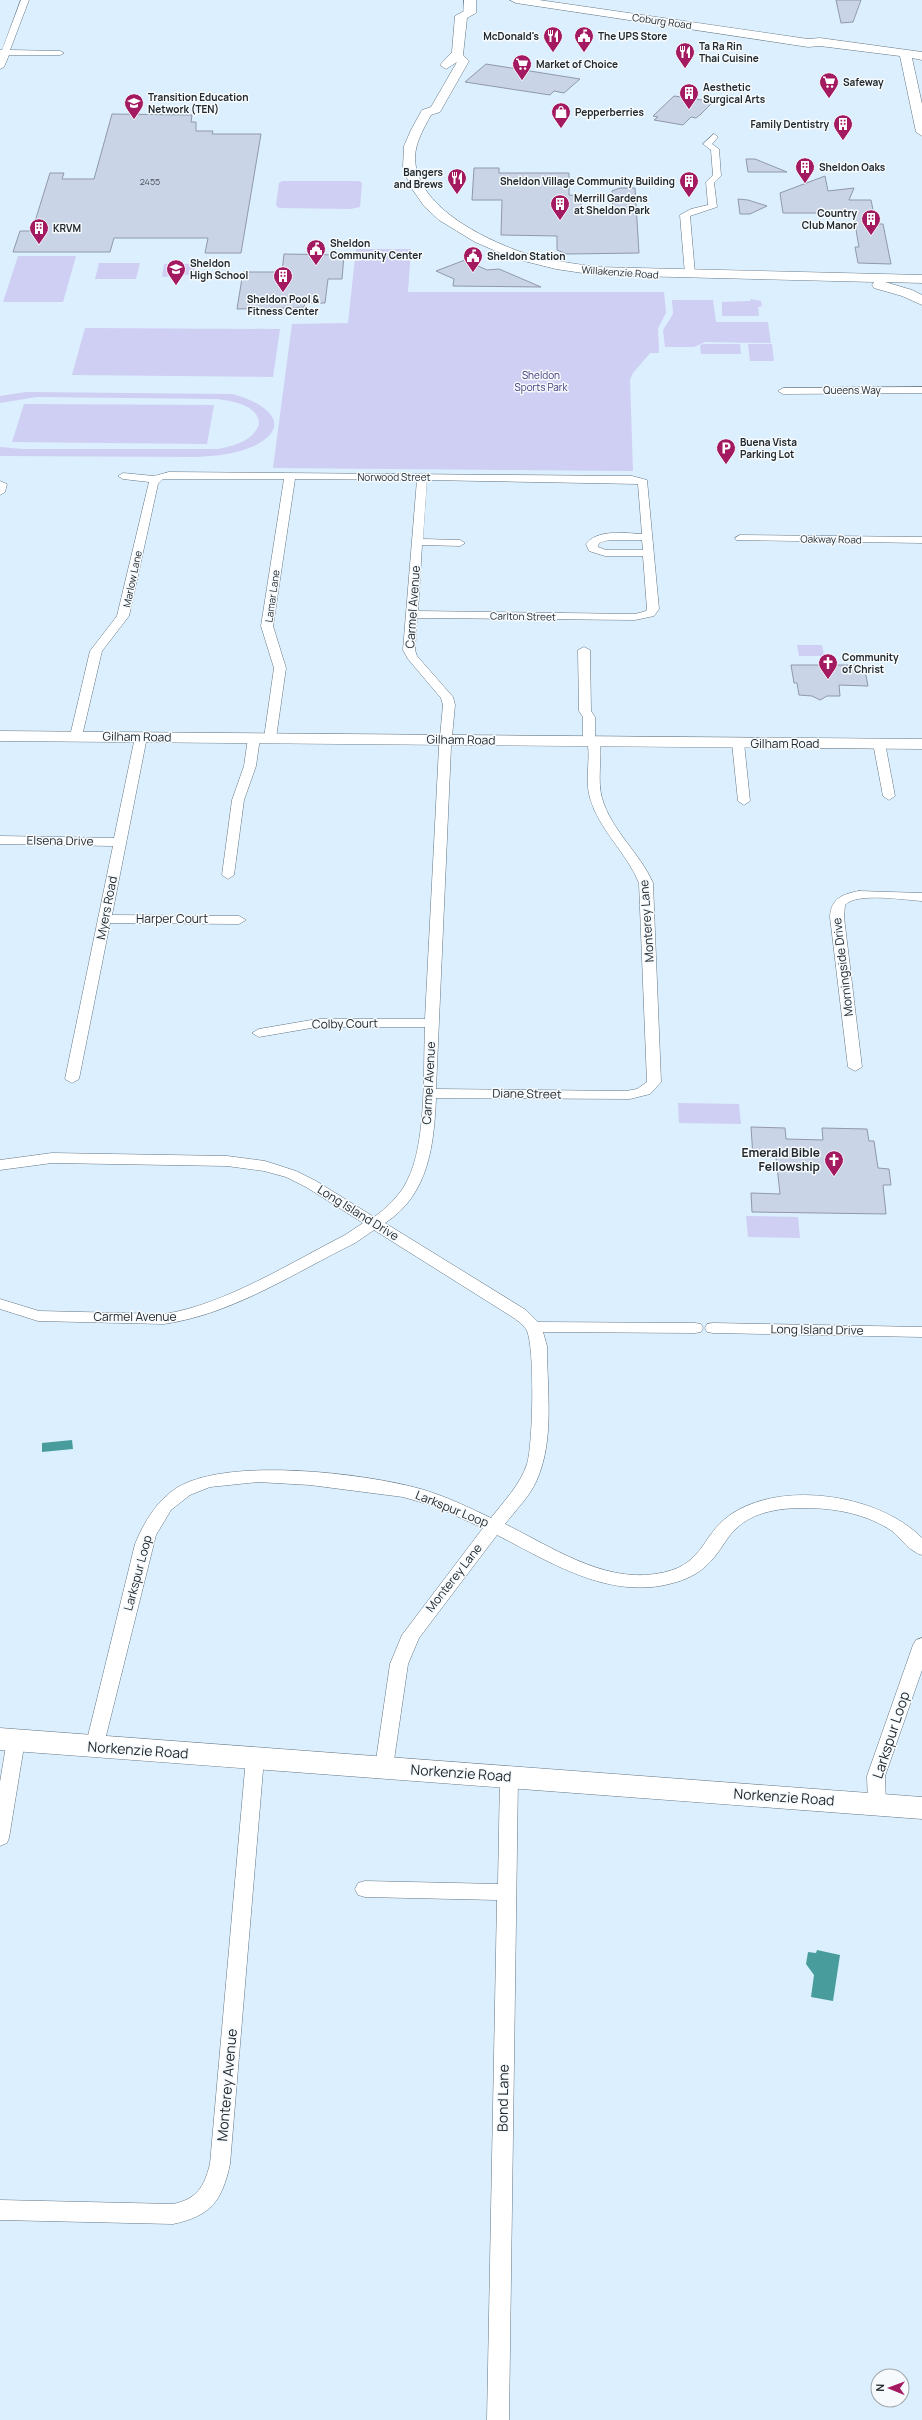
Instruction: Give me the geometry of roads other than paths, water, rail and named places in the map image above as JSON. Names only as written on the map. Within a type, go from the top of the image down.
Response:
[{"type":"street","points":[[0,67],[3,52],[25,0]]},
{"type":"street","name":"Willakenzie Road","points":[[470,0],[470,13],[459,12],[460,41],[457,56],[463,61],[436,109],[426,107],[410,148],[408,159],[412,177],[422,195],[434,208],[468,233],[514,254],[560,266],[613,273],[922,278]]},
{"type":"street","name":"Coburg Road","points":[[516,0],[808,43],[820,42],[922,60]]},
{"type":"street","points":[[3,52],[60,53]]},
{"type":"street","points":[[438,80],[450,59],[457,56]]},
{"type":"street","name":"Coburg Road","points":[[905,57],[922,56]]},
{"type":"street","points":[[905,57],[922,132]]},
{"type":"street","points":[[690,274],[685,215],[694,211],[713,208],[710,182],[718,176],[715,149],[707,144],[714,137]]},
{"type":"street","name":"Willakenzie Road","points":[[760,275],[804,272],[922,273]]},
{"type":"street","points":[[788,277],[870,283],[895,289],[922,301]]},
{"type":"street","name":"Queens Way","points":[[783,391],[922,390]]},
{"type":"street","name":"Norwood Street","points":[[123,476],[154,481],[169,475],[638,480],[644,484],[648,537]]},
{"type":"street","name":"Lamar Lane","points":[[228,875],[238,800],[262,738],[280,668],[267,626],[290,477]]},
{"type":"street","name":"Carmel Avenue","points":[[0,1304],[45,1316],[164,1318],[184,1316],[218,1306],[350,1239],[389,1214],[406,1195],[419,1171],[425,1144],[429,1093],[431,1023],[448,701],[442,689],[409,652],[422,478]]},
{"type":"street","name":"Marlow Lane","points":[[76,736],[96,651],[123,616],[154,481]]},
{"type":"street","points":[[605,537],[648,537],[649,553],[602,552],[593,549],[591,544],[595,539],[605,537]]},
{"type":"street","name":"Oakway Road","points":[[740,538],[922,540]]},
{"type":"street","points":[[417,542],[460,543]]},
{"type":"street","name":"Carlton Street","points":[[411,614],[635,617],[648,615],[653,609],[649,553]]},
{"type":"street","name":"Monterey Lane","points":[[584,650],[585,711],[589,717],[596,797],[605,815],[637,861],[646,883],[654,1077],[651,1086],[646,1090],[626,1095]]},
{"type":"street","name":"Gilham Road","points":[[0,736],[738,744],[922,744]]},
{"type":"street","name":"Myers Road","points":[[72,1079],[141,737]]},
{"type":"street","points":[[879,743],[889,796]]},
{"type":"street","points":[[738,744],[744,801]]},
{"type":"street","name":"Elsena Drive","points":[[0,840],[120,842]]},
{"type":"street","name":"Morningside Drive","points":[[855,1067],[836,917],[837,908],[842,901],[853,896],[922,897]]},
{"type":"street","name":"Harper Court","points":[[105,919],[239,920]]},
{"type":"street","name":"Colby Court","points":[[259,1034],[317,1023],[431,1023]]},
{"type":"street","name":"Diane Street","points":[[429,1093],[626,1095]]},
{"type":"street","name":"Long Island Drive","points":[[0,1165],[52,1158],[251,1164],[278,1170],[302,1179],[520,1314],[534,1326]]},
{"type":"street","points":[[534,1326],[695,1328]]},
{"type":"street","name":"Monterey Lane","points":[[384,1767],[400,1664],[411,1635],[527,1483],[538,1453],[539,1346],[534,1326]]},
{"type":"street","name":"Long Island Drive","points":[[713,1328],[922,1332]]},
{"type":"street","name":"Larkspur Loop","points":[[94,1748],[145,1543],[151,1527],[158,1515],[178,1495],[207,1482],[238,1475],[286,1476],[401,1490],[424,1496],[495,1526],[598,1575],[630,1582],[653,1581],[687,1571],[706,1555],[725,1530],[739,1517],[756,1509],[783,1503],[832,1502],[855,1507],[882,1517],[901,1528],[922,1549]]},
{"type":"street","name":"Larkspur Loop","points":[[877,1804],[876,1776],[922,1645]]},
{"type":"street","points":[[0,1838],[8,1740]]},
{"type":"street","name":"Norkenzie Road","points":[[8,1740],[94,1748],[509,1776],[922,1808]]},
{"type":"street","name":"Monterey Avenue","points":[[0,2210],[173,2214],[187,2212],[199,2206],[214,2189],[220,2164],[256,1758]]},
{"type":"street","name":"Bond Lane","points":[[498,2420],[509,1776]]},
{"type":"street","points":[[365,1889],[507,1892]]},
{"type":"place","name":"McDonald's","points":[[553,53]]},
{"type":"place","name":"The UPS Store","points":[[584,53]]},
{"type":"place","name":"Ta Ra Rin Thai Cuisine","points":[[685,69]]},
{"type":"place","name":"Market of Choice","points":[[522,81]]},
{"type":"place","name":"Safeway","points":[[829,99]]},
{"type":"place","name":"Aesthetic Surgical Arts","points":[[689,110]]},
{"type":"place","name":"Transition Education Network (TEN)","points":[[134,120]]},
{"type":"place","name":"Pepperberries","points":[[561,129]]},
{"type":"place","name":"Family Dentistry","points":[[843,141]]},
{"type":"place","name":"Sheldon Oaks","points":[[805,184]]},
{"type":"place","name":"Bangers and Brews","points":[[457,195]]},
{"type":"place","name":"Sheldon Village Community Building","points":[[689,198]]},
{"type":"place","name":"Merrill Gardens at Sheldon Park","points":[[560,221]]},
{"type":"place","name":"Country Club Manor","points":[[871,236]]},
{"type":"place","name":"KRVM","points":[[39,245]]},
{"type":"place","name":"Sheldon Community Center","points":[[316,266]]},
{"type":"place","name":"Sheldon Station","points":[[473,273]]},
{"type":"place","name":"Sheldon High School","points":[[176,286]]},
{"type":"place","name":"Sheldon Pool & Fitness Center","points":[[283,293]]},
{"type":"place","name":"Buena Vista Parking Lot","points":[[726,465]]},
{"type":"place","name":"Community of Christ","points":[[828,680]]},
{"type":"place","name":"Emerald Bible Fellowship","points":[[834,1177]]},
{"type":"park label","name":"Sheldon Sports Park","points":[[541,380]]}]
